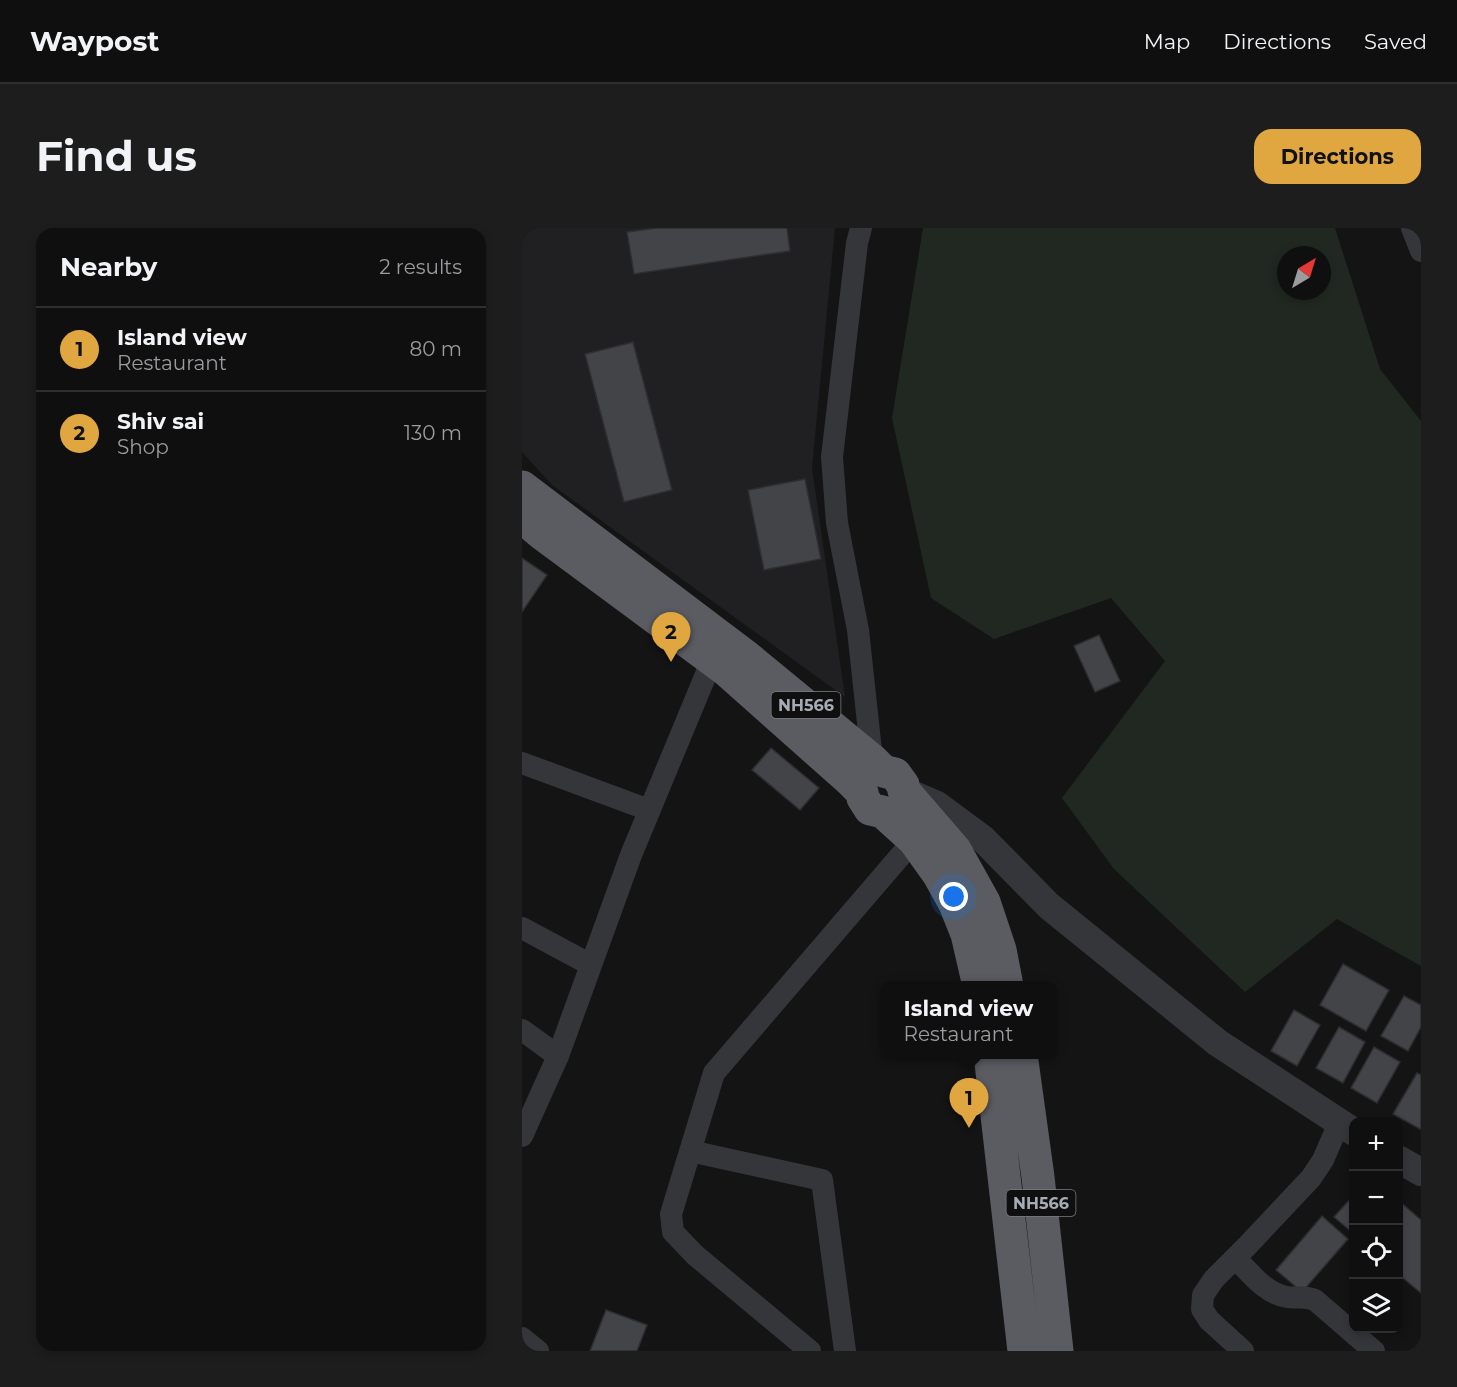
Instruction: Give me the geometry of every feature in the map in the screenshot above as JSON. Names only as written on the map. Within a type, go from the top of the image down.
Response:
[{"type":"highway","name":"NH566","points":[[522,488],[748,658],[881,785],[955,850],[984,902],[1000,950],[1006,981]]},
{"type":"highway","name":"NH566","points":[[522,517],[881,785],[955,904],[967,934],[978,981]]},
{"type":"highway","name":"NH566","points":[[991,1059],[1024,1351]]},
{"type":"highway","name":"NH566","points":[[1021,1059],[1038,1177],[1058,1351]]},
{"type":"street","points":[[861,228],[857,243],[832,457],[837,523],[858,630],[881,785],[937,805],[983,839],[1049,906],[1218,1043],[1346,1127],[1311,1178],[1214,1279],[1203,1295],[1202,1309],[1209,1320],[1243,1351]]},
{"type":"street","points":[[1412,228],[1421,251]]},
{"type":"street","points":[[522,1136],[558,1056],[631,855],[712,660]]},
{"type":"street","points":[[522,764],[650,810]]},
{"type":"street","points":[[810,1351],[695,1255],[673,1232],[671,1214],[714,1073],[914,840]]},
{"type":"street","points":[[522,928],[591,965]]},
{"type":"street","points":[[522,1030],[558,1056]]},
{"type":"street","points":[[690,1151],[822,1180],[845,1351]]},
{"type":"street","points":[[1403,1162],[1421,1173]]},
{"type":"street","points":[[1235,1258],[1262,1285],[1274,1293],[1289,1297],[1304,1296],[1315,1300],[1374,1351]]},
{"type":"street","points":[[522,1338],[538,1351]]},
{"type":"shaded area","points":[[522,228],[835,228],[812,468],[845,697],[552,485],[522,452]]},
{"type":"shaded area","points":[[923,228],[1335,228],[1380,369],[1421,421],[1421,966],[1337,919],[1245,992],[1114,869],[1062,798],[1165,661],[1111,598],[994,639],[931,598],[892,418]]},
{"type":"building","points":[[656,228],[787,228],[790,251],[634,274],[627,232]]},
{"type":"building","points":[[633,342],[672,490],[624,502],[585,354]]},
{"type":"building","points":[[805,479],[821,559],[764,570],[748,490]]},
{"type":"building","points":[[522,558],[547,575],[522,612]]},
{"type":"building","points":[[1099,635],[1120,681],[1095,692],[1074,646]]},
{"type":"building","points":[[771,748],[819,788],[800,810],[752,770]]},
{"type":"building","points":[[1343,964],[1389,990],[1366,1031],[1320,1005]]},
{"type":"building","points":[[1404,996],[1421,1005],[1421,1027],[1408,1051],[1381,1036]]},
{"type":"building","points":[[1294,1010],[1320,1025],[1297,1066],[1271,1051]]},
{"type":"building","points":[[1339,1027],[1365,1042],[1343,1083],[1316,1068]]},
{"type":"building","points":[[1374,1047],[1400,1062],[1377,1103],[1351,1088]]},
{"type":"building","points":[[1417,1073],[1421,1075],[1420,1129],[1403,1120],[1403,1117],[1393,1114]]},
{"type":"building","points":[[1349,1200],[1349,1230],[1334,1217]]},
{"type":"building","points":[[1403,1204],[1421,1220],[1421,1293],[1403,1278]]},
{"type":"building","points":[[1322,1216],[1348,1239],[1302,1292],[1276,1270]]},
{"type":"building","points":[[606,1310],[647,1325],[637,1351],[590,1351]]},
{"type":"place","name":"Shiv sai","points":[[671,662]]},
{"type":"place","name":"Island view","points":[[969,1128]]}]
